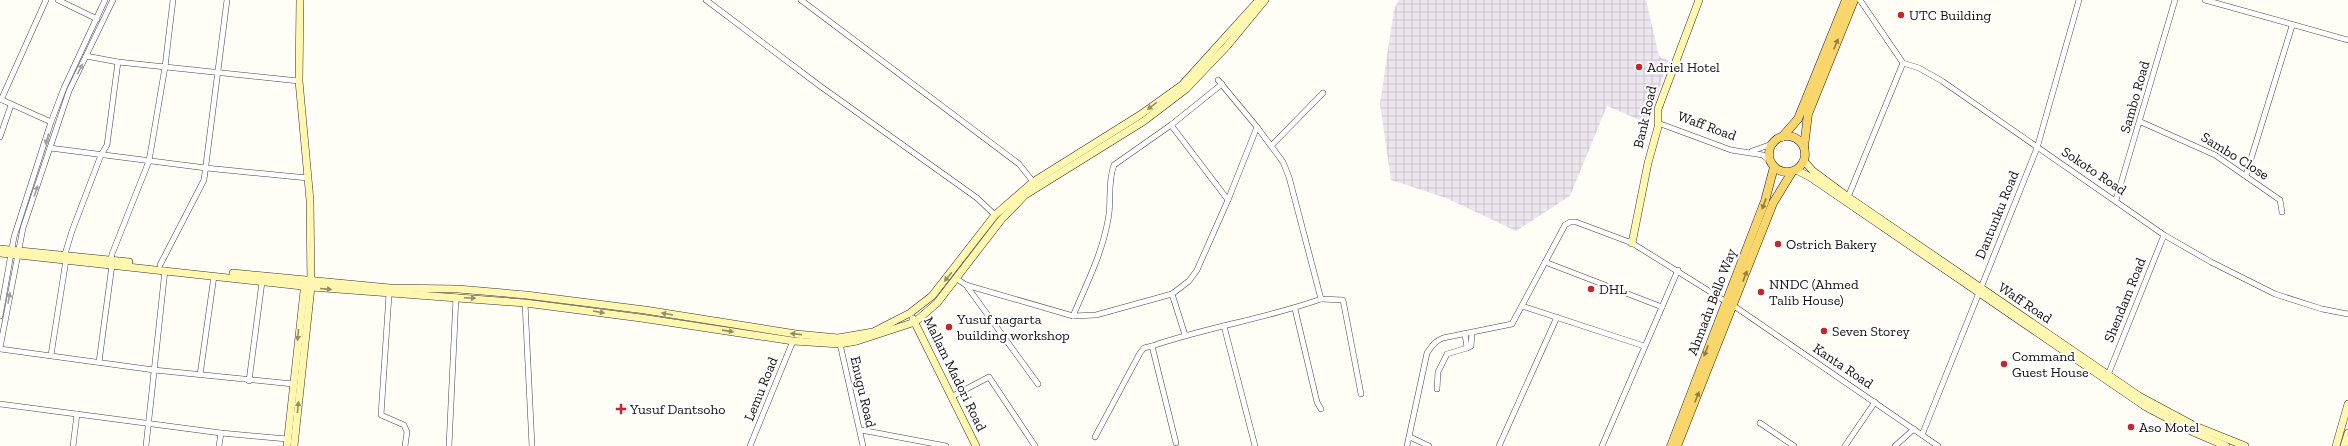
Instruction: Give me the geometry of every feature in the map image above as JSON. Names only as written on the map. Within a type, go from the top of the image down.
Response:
[{"type":"main road","points":[[1845,1],[1798,119],[1782,137],[1772,144],[1769,156],[1772,165],[1779,171],[1794,171],[1804,161],[1805,123],[1854,0]]},
{"type":"main road","points":[[1782,137],[1797,139],[1804,147]]},
{"type":"main road","name":"Ahmadu Bello Way","points":[[1671,446],[1725,301],[1766,201],[1772,165]]},
{"type":"main road","name":"Ahmadu Bello Way","points":[[1677,446],[1734,306],[1773,203],[1794,171]]},
{"type":"street","points":[[46,0],[1,100],[52,122]]},
{"type":"street","points":[[58,0],[97,19]]},
{"type":"street","points":[[105,0],[64,88],[17,226],[0,349],[154,370],[249,381],[293,384]]},
{"type":"street","points":[[0,316],[14,253],[69,91],[113,0]]},
{"type":"street","points":[[99,362],[112,254],[149,161],[165,67],[173,0]]},
{"type":"street","points":[[146,446],[162,268],[201,187],[206,168],[227,0]]},
{"type":"street","points":[[294,446],[309,269],[308,178],[298,81],[300,0]]},
{"type":"street","points":[[706,0],[826,91],[977,198],[995,215]]},
{"type":"street","points":[[801,0],[1019,164],[1034,184]]},
{"type":"street","points":[[162,268],[262,282],[390,288],[458,289],[526,295],[838,338],[873,332],[910,313],[932,296],[995,215],[1034,184],[1140,115],[1182,85],[1259,0]]},
{"type":"street","points":[[0,253],[66,257],[308,283],[389,294],[456,297],[525,303],[641,318],[793,341],[840,344],[875,337],[914,322],[937,303],[1001,220],[1034,184],[1144,121],[1186,90],[1227,46],[1265,0]]},
{"type":"street","name":"Bank Road","points":[[1632,243],[1658,123],[1658,109],[1699,0]]},
{"type":"street","points":[[1848,197],[1903,63],[1860,0]]},
{"type":"street","name":"Dantunku Road","points":[[1922,435],[2037,148],[2079,0]]},
{"type":"street","name":"Sambo Road","points":[[2116,200],[2141,122],[2175,0]]},
{"type":"street","points":[[2205,0],[2292,26],[2348,40]]},
{"type":"street","points":[[2246,175],[2292,26]]},
{"type":"street","points":[[86,56],[118,62],[298,81]]},
{"type":"street","points":[[51,355],[66,257],[72,231],[101,155],[107,145],[118,62]]},
{"type":"street","name":"Sokoto Road","points":[[1903,63],[1928,72],[2037,148],[2116,200],[2164,235],[2227,270],[2275,294],[2322,309],[2348,314]]},
{"type":"street","points":[[1218,80],[1272,145],[1283,162],[1289,177],[1321,299]]},
{"type":"street","points":[[1073,316],[1103,241],[1108,219],[1111,174],[1114,165],[1171,125],[1222,84]]},
{"type":"street","points":[[1272,145],[1323,93]]},
{"type":"street","points":[[0,137],[11,105]]},
{"type":"street","name":"Sambo Close","points":[[2141,122],[2215,155],[2246,175],[2280,200],[2282,212]]},
{"type":"street","name":"Waff Road","points":[[1658,123],[1723,148],[1763,155],[1772,165]]},
{"type":"street","points":[[1171,125],[1228,200]]},
{"type":"street","points":[[957,279],[966,285],[1073,316],[1096,315],[1172,294],[1189,281],[1197,270],[1228,200],[1257,127]]},
{"type":"street","name":"Waff Road","points":[[1748,152],[1772,144]]},
{"type":"street","points":[[50,148],[206,168],[308,178]]},
{"type":"street","name":"Waff Road","points":[[1804,161],[1813,171],[1979,291],[2108,375],[2147,404],[2195,426],[2245,446]]},
{"type":"street","name":"Waff Road","points":[[1794,171],[1810,177],[2147,404],[2193,432],[2226,446]]},
{"type":"street","points":[[1407,446],[1410,438],[1427,353],[1436,341],[1512,324],[1565,225],[1570,222],[1576,222],[1632,243],[1678,270],[1725,301]]},
{"type":"street","name":"Shendam Road","points":[[2108,375],[2164,235]]},
{"type":"street","points":[[0,249],[14,253]]},
{"type":"street","points":[[1545,262],[1662,307]]},
{"type":"street","points":[[1602,446],[1678,270]]},
{"type":"street","points":[[200,375],[214,276]]},
{"type":"street","points":[[249,381],[262,282]]},
{"type":"street","points":[[0,404],[287,443],[293,384],[308,283]]},
{"type":"street","points":[[966,285],[1038,384]]},
{"type":"street","points":[[389,294],[381,415],[404,425],[406,432],[405,446]]},
{"type":"street","points":[[1172,294],[1185,334]]},
{"type":"street","points":[[449,446],[456,297]]},
{"type":"street","points":[[1095,437],[1144,348],[1185,334],[1295,309],[1321,299],[1343,300],[1361,394]]},
{"type":"street","points":[[525,303],[532,446]]},
{"type":"street","points":[[1522,306],[1644,346]]},
{"type":"street","name":"Kanta Road","points":[[1734,306],[1938,446]]},
{"type":"street","points":[[1295,309],[1317,402],[1320,409]]},
{"type":"street","name":"Mallam Madori Road","points":[[910,313],[976,446]]},
{"type":"street","points":[[1499,446],[1557,317]]},
{"type":"street","points":[[1224,326],[1255,446]]},
{"type":"street","points":[[1437,389],[1438,372],[1447,354],[1471,346],[1473,342],[1472,333]]},
{"type":"street","points":[[1466,334],[1467,348]]},
{"type":"street","name":"Lemu Road","points":[[750,446],[793,341]]},
{"type":"street","name":"Enugu Road","points":[[840,344],[861,430],[863,446]]},
{"type":"street","points":[[1152,346],[1176,443]]},
{"type":"street","points":[[951,397],[989,377],[1035,446]]},
{"type":"street","points":[[1846,446],[1875,402]]},
{"type":"street","points":[[2336,446],[2348,404]]},
{"type":"street","points":[[73,446],[78,414]]},
{"type":"street","points":[[1760,423],[1794,446]]},
{"type":"street","points":[[1895,446],[1914,429]]},
{"type":"street","points":[[861,430],[946,446]]},
{"type":"street","points":[[219,446],[221,433]]},
{"type":"street","points":[[2344,446],[2348,433]]},
{"type":"street","points":[[1410,438],[1429,446]]},
{"type":"shaded area","points":[[1399,0],[1646,0],[1659,56],[1668,60],[1649,124],[1607,106],[1570,196],[1516,231],[1446,198],[1391,180],[1380,104],[1394,9]]},
{"type":"place","name":"UTC Building","points":[[1901,15]]},
{"type":"place","name":"Adriel Hotel","points":[[1639,67]]},
{"type":"place","name":"Ostrich Bakery","points":[[1778,244]]},
{"type":"place","name":"DHL","points":[[1591,289]]},
{"type":"place","name":"NNDC (Ahmed Talib House)","points":[[1761,292]]},
{"type":"place","name":"Yusuf nagarta building workshop","points":[[949,327]]},
{"type":"place","name":"Seven Storey","points":[[1824,331]]},
{"type":"place","name":"Command Guest House","points":[[2004,364]]},
{"type":"place","name":"Yusuf Dantsoho","points":[[621,409]]},
{"type":"place","name":"Aso Motel","points":[[2131,427]]}]
